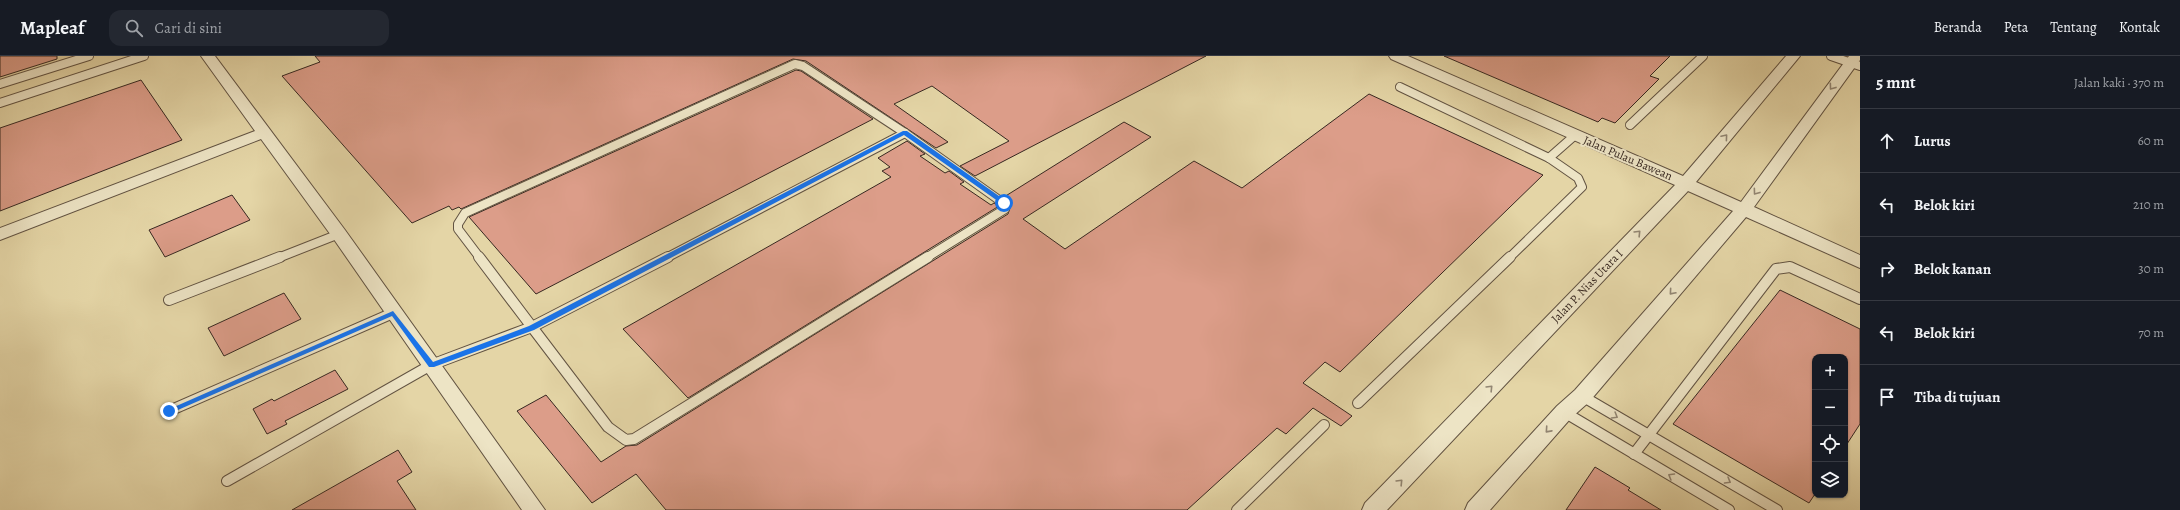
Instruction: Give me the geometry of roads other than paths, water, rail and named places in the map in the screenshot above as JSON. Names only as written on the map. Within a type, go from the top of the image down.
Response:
[{"type":"street","points":[[208,56],[339,234],[393,313],[534,510]]},
{"type":"street","name":"Jalan Pulau Bawean","points":[[1396,56],[1574,136],[1686,183],[1860,262]]},
{"type":"street","name":"Jalan P. Nias Utara I","points":[[1373,510],[1686,183],[1793,56]]},
{"type":"street","points":[[1476,510],[1564,412],[1582,396],[1744,209],[1855,62]]},
{"type":"street","points":[[0,234],[264,133]]},
{"type":"lane","points":[[0,84],[89,56]]},
{"type":"lane","points":[[0,103],[143,56]]},
{"type":"lane","points":[[1630,125],[1703,56]]},
{"type":"lane","points":[[1831,56],[1855,62]]},
{"type":"lane","points":[[792,64],[803,66],[905,133],[1006,205],[1005,209],[634,439],[626,440],[608,427],[531,328],[458,229],[460,218],[472,209],[792,64]]},
{"type":"lane","points":[[1358,403],[1582,187],[1578,178],[1549,158],[1400,87]]},
{"type":"lane","points":[[226,481],[431,366],[531,328],[905,133]]},
{"type":"lane","points":[[1549,158],[1574,136]]},
{"type":"lane","points":[[169,300],[339,234]]},
{"type":"lane","points":[[1634,454],[1776,269],[1790,267],[1860,299]]},
{"type":"lane","points":[[169,411],[393,313]]},
{"type":"lane","points":[[1582,396],[1777,510]]},
{"type":"lane","points":[[1564,412],[1729,510]]},
{"type":"lane","points":[[1237,510],[1324,425]]}]
